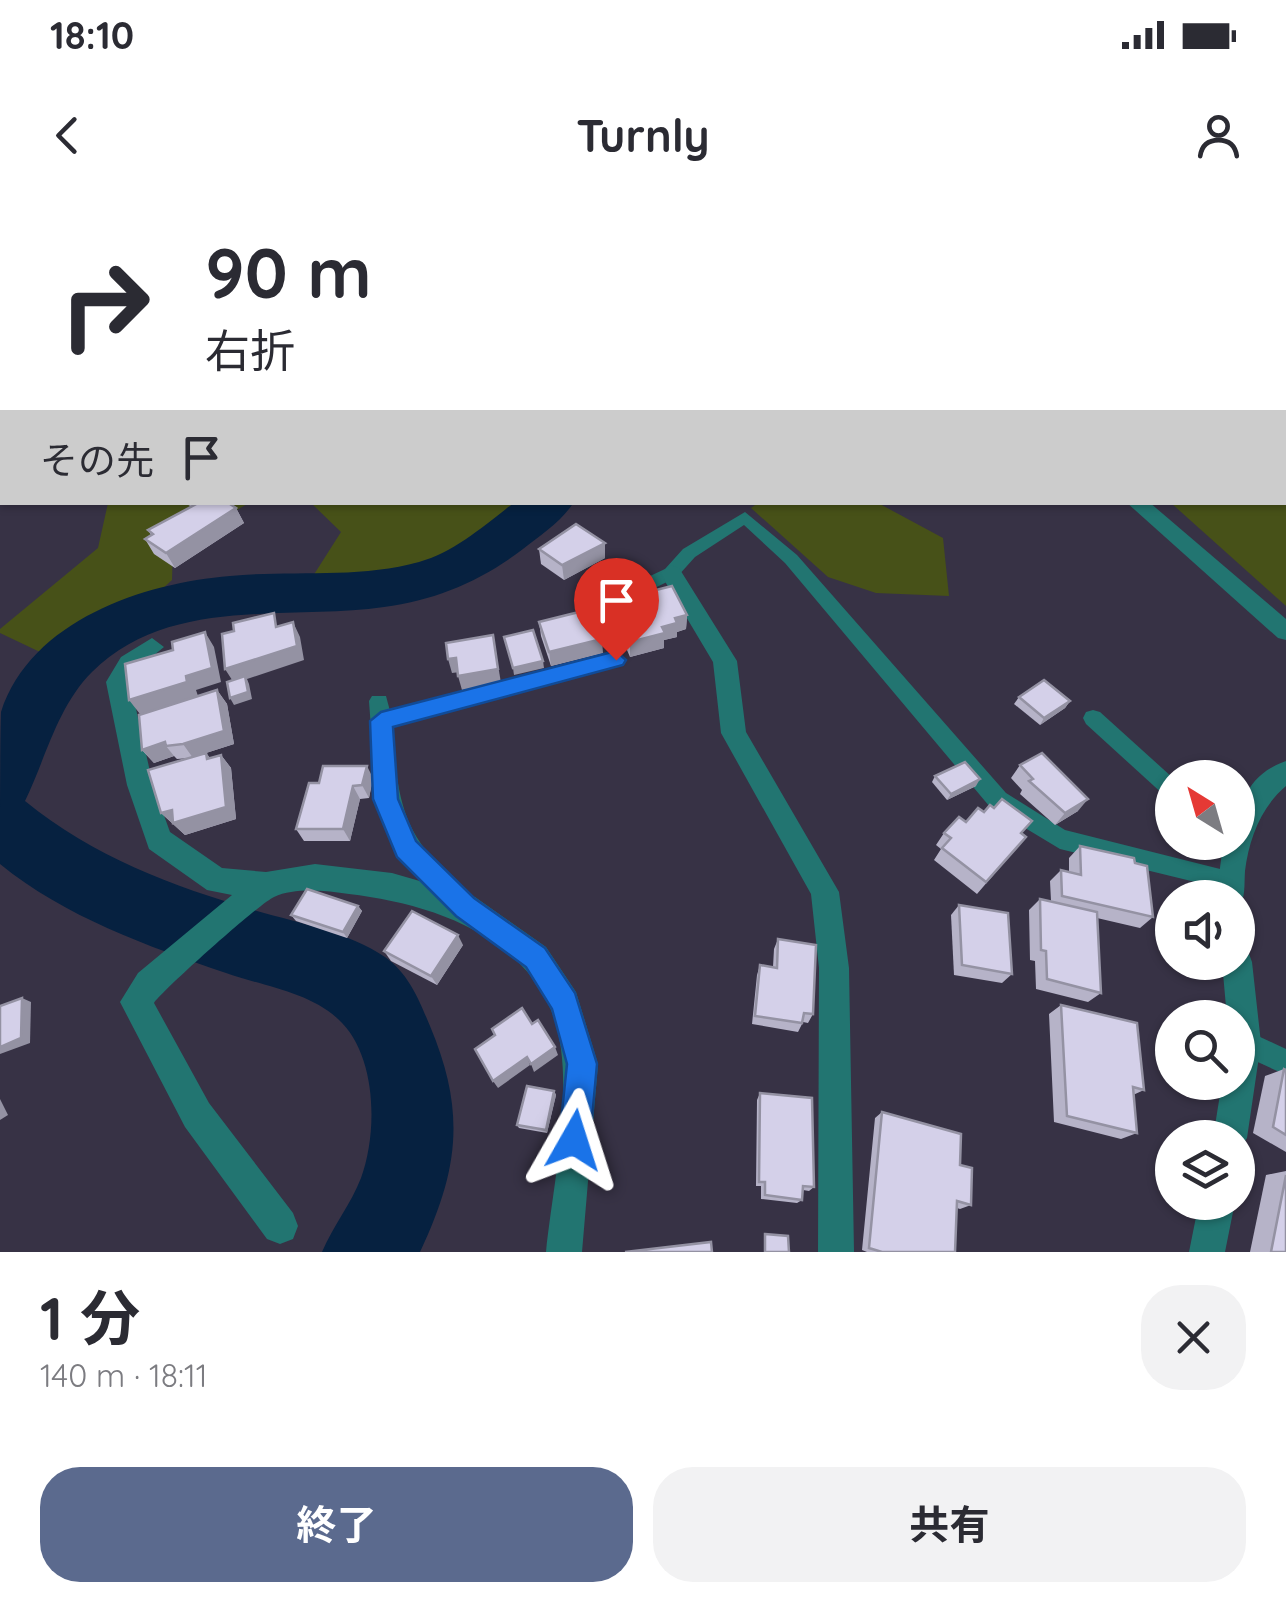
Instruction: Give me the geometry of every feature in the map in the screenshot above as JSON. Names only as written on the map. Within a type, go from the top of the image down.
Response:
[{"type":"street","points":[[1139,505],[1286,632]]},
{"type":"street","points":[[671,574],[726,661],[734,733],[825,892],[834,968],[836,1252]]},
{"type":"street","points":[[152,647],[130,664],[118,682],[140,785],[159,840],[216,881],[266,885],[315,876],[392,886],[465,907],[535,958],[565,1003],[582,1064],[564,1252]]},
{"type":"street","points":[[1230,869],[1253,806],[1273,778],[1286,772]]},
{"type":"street","points":[[266,885],[149,984],[136,1002],[197,1114],[280,1226]]},
{"type":"street","points":[[1208,1252],[1214,1220]]},
{"type":"lane","points":[[594,610],[671,574],[689,552],[745,517],[792,560],[998,800],[1060,840],[1230,869]]},
{"type":"lane","points":[[465,907],[406,848],[386,799],[380,711],[616,660]]},
{"type":"lane","points":[[1092,718],[1155,775]]},
{"type":"lane","points":[[1255,1049],[1286,1062]]},
{"type":"green space","points":[[108,505],[246,505],[173,547],[172,580],[159,592],[40,652],[0,633],[0,629],[98,548]]},
{"type":"green space","points":[[313,505],[528,505],[456,561],[384,581],[306,587],[341,532]]},
{"type":"green space","points":[[882,505],[943,538],[949,596],[876,593],[828,577],[751,508]]},
{"type":"green space","points":[[1173,505],[1286,505],[1286,606]]},
{"type":"building","points":[[194,505],[236,508],[166,553],[145,539],[153,534],[148,530]]},
{"type":"building","points":[[576,524],[605,543],[562,565],[539,549]]},
{"type":"building","points":[[672,586],[687,615],[662,627],[665,633],[630,642],[612,601]]},
{"type":"building","points":[[591,609],[602,639],[549,652],[539,622]]},
{"type":"building","points":[[274,613],[276,627],[293,622],[297,646],[225,669],[222,634],[234,631],[233,623]]},
{"type":"building","points":[[533,630],[543,661],[513,668],[504,637]]},
{"type":"building","points":[[205,632],[212,668],[186,676],[187,682],[129,700],[125,664],[173,650],[172,642]]},
{"type":"building","points":[[493,635],[498,669],[458,676],[456,658],[448,659],[446,643]]},
{"type":"building","points":[[245,676],[248,692],[230,698],[227,682]]},
{"type":"building","points":[[1044,680],[1070,701],[1044,718],[1019,697]]},
{"type":"building","points":[[217,690],[224,731],[183,744],[166,746],[165,742],[142,750],[139,715]]},
{"type":"building","points":[[206,753],[207,759],[221,755],[226,807],[173,823],[172,810],[161,813],[148,770]]},
{"type":"building","points":[[1042,753],[1088,799],[1065,813],[1029,781],[1033,779],[1020,765]]},
{"type":"building","points":[[965,762],[980,779],[951,794],[935,776]]},
{"type":"building","points":[[323,766],[367,766],[362,785],[353,786],[343,829],[296,829],[309,783],[319,783]]},
{"type":"building","points":[[1002,799],[1032,821],[1021,833],[1026,837],[986,882],[942,848],[951,838],[944,833],[959,817],[966,822],[978,808],[984,812]]},
{"type":"building","points":[[1080,846],[1134,858],[1135,863],[1147,866],[1153,917],[1062,896],[1061,870],[1081,875]]},
{"type":"building","points":[[307,889],[358,906],[343,932],[291,915]]},
{"type":"building","points":[[1040,899],[1097,912],[1101,993],[1047,979],[1046,951],[1041,950]]},
{"type":"building","points":[[959,905],[1008,913],[1012,974],[962,965]]},
{"type":"building","points":[[412,911],[458,935],[431,976],[384,951]]},
{"type":"building","points":[[778,939],[816,945],[813,1014],[804,1013],[802,1023],[755,1016],[760,965],[777,968]]},
{"type":"building","points":[[22,998],[21,1038],[0,1047],[0,1006]]},
{"type":"building","points":[[1061,1005],[1137,1023],[1144,1090],[1133,1087],[1137,1133],[1067,1116]]},
{"type":"building","points":[[522,1008],[532,1024],[538,1020],[555,1047],[531,1064],[527,1057],[493,1081],[475,1049],[495,1035],[492,1029]]},
{"type":"building","points":[[1286,1070],[1286,1135],[1273,1127]]},
{"type":"building","points":[[527,1086],[554,1091],[546,1130],[517,1125]]},
{"type":"building","points":[[760,1093],[812,1098],[814,1187],[803,1186],[802,1200],[765,1195],[765,1182],[759,1182]]},
{"type":"building","points":[[882,1112],[961,1134],[960,1165],[972,1168],[971,1205],[957,1201],[955,1252],[882,1252],[869,1248]]},
{"type":"building","points":[[1286,1175],[1286,1252],[1271,1252]]},
{"type":"building","points":[[765,1234],[788,1236],[789,1252],[765,1252]]},
{"type":"building","points":[[711,1242],[712,1252],[625,1252]]},
{"type":"waterway","points":[[0,784],[33,710],[55,675],[81,648],[120,625],[163,608],[209,598],[363,590],[427,579],[476,556],[545,505]]},
{"type":"waterway","points":[[0,821],[28,845],[88,883],[187,924],[330,969],[373,998],[389,1024],[407,1072],[413,1126],[411,1152],[396,1204],[368,1252]]},
{"type":"route","points":[[574,1140],[582,1064],[565,1003],[535,958],[465,907],[429,876],[406,848],[386,799],[381,721],[616,660]]}]
